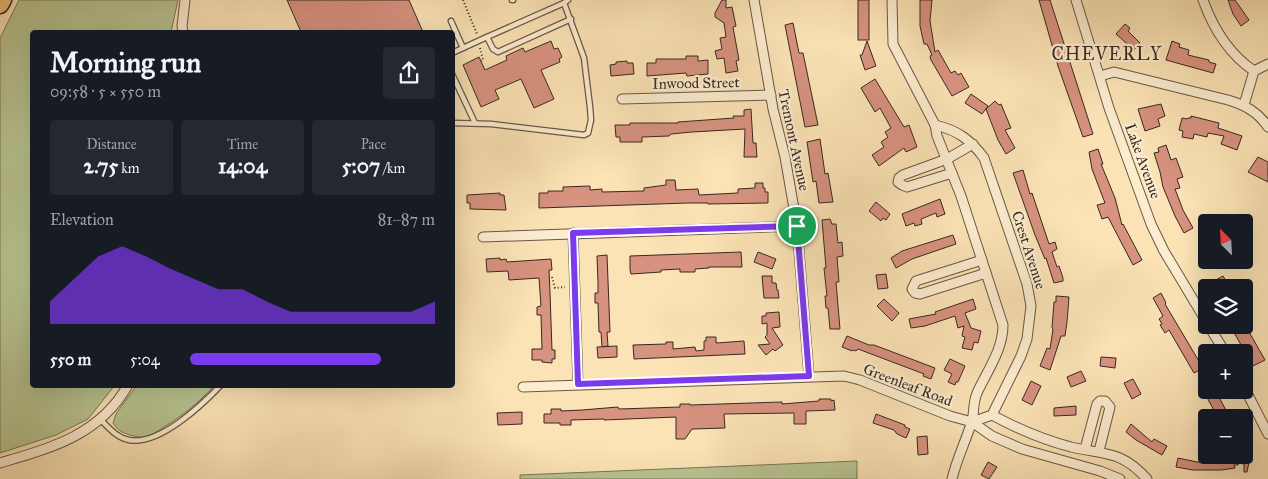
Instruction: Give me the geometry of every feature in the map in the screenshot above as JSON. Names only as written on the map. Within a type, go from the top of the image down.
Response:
[{"type":"highway","points":[[0,5],[3,0]]},
{"type":"street","points":[[183,30],[185,0]]},
{"type":"street","name":"Tremont Avenue","points":[[754,0],[797,226],[809,376]]},
{"type":"street","points":[[892,0],[893,44],[935,125],[937,136],[982,260],[1000,316],[1003,335],[999,348],[972,406],[972,422],[956,460],[952,479]]},
{"type":"street","name":"Lake Avenue","points":[[1076,0],[1151,225],[1198,307]]},
{"type":"street","points":[[1202,0],[1221,38],[1242,63],[1254,71]]},
{"type":"street","points":[[1244,105],[1254,71],[1268,64]]},
{"type":"street","points":[[1100,76],[1114,72],[1244,105],[1261,117],[1268,127]]},
{"type":"street","name":"Inwood Street","points":[[622,99],[771,95]]},
{"type":"street","name":"Crest Avenue","points":[[935,125],[952,129],[973,144],[984,158],[1027,284],[1031,306],[1027,339],[1021,356],[992,415]]},
{"type":"street","points":[[952,173],[907,187],[902,186],[898,182],[903,174],[946,160],[973,144]]},
{"type":"street","points":[[482,237],[797,226]]},
{"type":"street","points":[[573,233],[578,384]]},
{"type":"street","points":[[982,260],[916,281],[912,290],[920,294],[986,273]]},
{"type":"street","name":"Greenleaf Road","points":[[523,387],[844,376],[860,380],[950,416],[972,422],[992,436],[1022,449],[1100,471],[1120,479]]},
{"type":"street","points":[[0,463],[55,446],[77,436],[101,420],[114,406],[126,388]]},
{"type":"street","points":[[1250,399],[1268,434]]},
{"type":"street","points":[[1085,448],[1097,404],[1100,401],[1106,400],[1110,407],[1099,451]]},
{"type":"street","points":[[972,422],[992,415],[1058,443],[1099,451],[1129,462],[1147,479]]},
{"type":"lane","points":[[455,52],[566,1],[584,58],[591,120],[588,133],[584,135],[475,123],[455,123]]},
{"type":"lane","points":[[488,38],[492,50],[498,52],[571,20]]},
{"type":"lane","points":[[451,21],[463,48]]},
{"type":"lane","points":[[455,80],[475,123]]},
{"type":"lane","points":[[101,420],[118,436],[136,441],[167,429],[193,412],[218,388]]},
{"type":"path","points":[[463,0],[476,27],[483,60],[481,61]]},
{"type":"path","points":[[552,278],[556,288],[565,287]]},
{"type":"green space","points":[[19,0],[178,0],[171,30],[30,30],[30,388],[113,388],[88,419],[56,435],[0,453],[0,38]]},
{"type":"green space","points":[[135,388],[212,388],[183,414],[146,438],[132,436],[119,430],[113,423],[116,414]]},
{"type":"green space","points":[[857,461],[857,479],[520,479],[520,475]]},
{"type":"building","points":[[287,0],[409,0],[422,30],[300,30]]},
{"type":"building","points":[[722,0],[726,0],[726,8],[732,7],[736,26],[733,27],[739,60],[736,61],[738,71],[726,73],[724,58],[717,59],[715,51],[722,49],[720,38],[726,37],[724,23],[715,17],[715,13]]},
{"type":"building","points":[[858,0],[869,0],[869,40],[858,40]]},
{"type":"building","points":[[920,0],[932,0],[930,21],[935,52],[938,50],[951,73],[955,71],[958,75],[961,73],[969,87],[952,96],[931,60],[930,56],[932,55],[927,44],[924,44],[920,26]]},
{"type":"building","points":[[1039,0],[1050,0],[1093,134],[1083,137],[1058,66]]},
{"type":"building","points":[[1228,0],[1235,0],[1249,20],[1241,26],[1233,14]]},
{"type":"building","points":[[793,23],[799,53],[803,53],[818,125],[805,127],[785,25]]},
{"type":"building","points":[[1125,24],[1130,28],[1128,31],[1140,43],[1134,50],[1116,34]]},
{"type":"building","points":[[551,41],[554,49],[558,48],[562,57],[559,59],[560,62],[541,70],[554,99],[534,108],[521,79],[495,90],[499,99],[481,107],[463,65],[479,57],[485,70],[507,60],[506,56],[523,48],[525,52]]},
{"type":"building","points":[[867,41],[876,66],[865,70],[860,55],[862,55]]},
{"type":"building","points":[[1172,41],[1180,44],[1179,47],[1189,50],[1188,55],[1209,60],[1209,62],[1216,64],[1213,73],[1166,60]]},
{"type":"building","points":[[686,56],[698,56],[698,61],[708,60],[708,74],[687,76],[686,73],[647,76],[647,63],[656,63],[656,59],[686,59]]},
{"type":"building","points":[[627,61],[627,63],[633,63],[634,74],[611,76],[610,65],[616,64],[616,62]]},
{"type":"building","points":[[875,79],[904,127],[909,125],[917,147],[906,152],[904,148],[879,166],[872,155],[884,147],[881,142],[888,137],[885,132],[891,128],[880,108],[875,112],[861,88]]},
{"type":"building","points":[[971,94],[988,106],[982,114],[965,103]]},
{"type":"building","points":[[995,101],[999,105],[1001,104],[1011,128],[1005,130],[1015,148],[1006,154],[998,140],[986,109]]},
{"type":"building","points":[[1161,104],[1165,116],[1158,119],[1160,126],[1145,131],[1138,109]]},
{"type":"building","points":[[751,109],[753,143],[756,143],[757,157],[744,157],[745,129],[642,137],[642,142],[620,142],[620,137],[616,137],[615,125],[630,125],[630,123],[678,123],[734,118],[733,116],[744,116],[744,110]]},
{"type":"building","points":[[1191,116],[1219,123],[1218,128],[1242,136],[1237,150],[1221,144],[1224,136],[1208,133],[1207,137],[1194,134],[1193,139],[1182,137],[1183,131],[1179,130],[1182,118],[1187,119],[1191,118]]},
{"type":"building","points":[[820,139],[825,174],[828,173],[833,202],[819,203],[816,181],[813,182],[807,142]]},
{"type":"building","points":[[1166,145],[1171,160],[1176,158],[1183,177],[1177,179],[1180,188],[1175,189],[1183,210],[1193,228],[1184,233],[1163,187],[1154,153],[1159,152],[1158,148]]},
{"type":"building","points":[[1098,149],[1103,164],[1101,164],[1115,198],[1122,225],[1142,260],[1133,265],[1108,217],[1102,219],[1097,205],[1105,203],[1092,169],[1089,152]]},
{"type":"building","points":[[1258,157],[1268,162],[1268,182],[1248,172]]},
{"type":"building","points":[[1023,170],[1049,244],[1055,242],[1057,249],[1052,252],[1057,267],[1059,266],[1063,281],[1054,283],[1046,258],[1035,235],[1013,173]]},
{"type":"building","points":[[666,180],[675,180],[676,190],[698,189],[699,195],[738,193],[738,189],[755,188],[755,183],[763,183],[765,192],[768,192],[768,203],[688,203],[539,208],[539,193],[563,191],[563,187],[590,186],[590,190],[602,189],[602,192],[644,191],[644,188],[666,185]]},
{"type":"building","points":[[500,193],[500,195],[504,195],[506,210],[470,209],[470,203],[467,203],[467,195]]},
{"type":"building","points":[[940,199],[945,214],[937,217],[936,213],[921,219],[922,224],[915,226],[914,223],[906,226],[902,214]]},
{"type":"building","points":[[876,202],[890,214],[886,220],[883,218],[881,221],[869,211]]},
{"type":"building","points":[[830,219],[832,224],[836,224],[838,243],[842,242],[843,256],[837,257],[839,282],[836,282],[840,329],[830,329],[828,308],[826,308],[825,296],[827,296],[824,268],[826,268],[822,220]]},
{"type":"building","points":[[953,235],[956,244],[912,259],[896,268],[891,258],[902,251]]},
{"type":"building","points":[[741,252],[742,267],[709,267],[695,269],[695,272],[680,272],[680,269],[661,270],[661,272],[631,274],[630,270],[630,256]]},
{"type":"building","points":[[758,252],[776,259],[772,269],[754,262]]},
{"type":"building","points":[[607,255],[610,332],[607,332],[608,346],[602,347],[601,332],[599,332],[598,303],[595,303],[595,293],[598,293],[597,256]]},
{"type":"building","points":[[500,258],[500,260],[506,259],[507,262],[551,259],[552,270],[549,270],[552,350],[555,350],[555,359],[552,359],[552,363],[532,360],[532,349],[542,349],[541,315],[537,315],[537,307],[541,306],[539,278],[509,280],[508,271],[487,272],[486,259]]},
{"type":"building","points":[[886,274],[888,288],[878,289],[876,275]]},
{"type":"building","points":[[762,276],[772,276],[772,283],[776,283],[779,298],[764,298]]},
{"type":"building","points":[[1161,293],[1165,304],[1198,360],[1198,371],[1194,373],[1169,330],[1165,333],[1160,325],[1162,324],[1159,319],[1163,316],[1153,298]]},
{"type":"building","points":[[1056,296],[1069,297],[1067,322],[1065,336],[1061,336],[1050,370],[1040,366],[1047,348],[1050,349]]},
{"type":"building","points":[[884,299],[899,313],[892,321],[877,306]]},
{"type":"building","points":[[973,299],[976,309],[965,313],[971,328],[981,331],[978,343],[974,342],[972,350],[962,348],[965,337],[962,336],[964,326],[958,328],[955,316],[925,326],[911,328],[909,319],[936,314],[935,312]]},
{"type":"building","points":[[779,312],[780,327],[772,328],[783,345],[775,351],[773,349],[766,355],[758,345],[770,344],[765,337],[767,335],[767,323],[762,324],[762,316],[766,316],[766,313]]},
{"type":"building","points":[[1235,334],[1250,334],[1265,360],[1253,366],[1253,344],[1241,344]]},
{"type":"building","points":[[847,336],[935,368],[931,379],[923,376],[924,374],[858,349],[852,351],[842,347]]},
{"type":"building","points":[[706,337],[716,337],[716,343],[744,341],[745,354],[634,359],[633,345],[673,342],[673,349],[695,347],[696,351],[704,350]]},
{"type":"building","points":[[617,346],[617,357],[598,358],[597,347]]},
{"type":"building","points":[[1101,357],[1116,358],[1115,368],[1100,366]]},
{"type":"building","points":[[950,359],[965,366],[955,385],[948,382],[952,374],[944,370]]},
{"type":"building","points":[[1081,371],[1086,381],[1071,387],[1067,377]]},
{"type":"building","points":[[1133,379],[1141,394],[1132,399],[1124,383]]},
{"type":"building","points":[[1031,381],[1041,386],[1032,405],[1022,400]]},
{"type":"building","points":[[819,399],[834,400],[835,410],[806,411],[806,424],[794,424],[794,413],[724,414],[725,428],[692,429],[685,439],[676,439],[676,417],[571,420],[571,425],[544,423],[544,414],[551,414],[551,409],[561,409],[561,411],[618,407],[619,409],[680,407],[680,404],[782,402],[782,404],[819,401]]},
{"type":"building","points":[[1208,399],[1220,399],[1225,409],[1213,409]]},
{"type":"building","points":[[1076,406],[1076,415],[1054,416],[1054,408]]},
{"type":"building","points":[[522,412],[522,424],[498,425],[497,413]]},
{"type":"building","points":[[876,414],[905,425],[905,427],[910,429],[906,438],[897,434],[894,430],[873,423]]},
{"type":"building","points":[[1131,424],[1152,442],[1154,439],[1167,446],[1162,455],[1126,432]]},
{"type":"building","points":[[927,436],[928,454],[918,455],[917,437]]},
{"type":"building","points":[[1178,458],[1197,462],[1198,464],[1238,464],[1234,465],[1235,468],[1221,470],[1193,470],[1176,467]]},
{"type":"building","points":[[988,462],[997,467],[989,479],[981,475]]},
{"type":"building","points":[[1244,464],[1249,464],[1247,472],[1244,472]]},
{"type":"district","name":"CHEVERLY","points":[[1107,54]]},
{"type":"route","points":[[797,226],[809,376],[578,384],[573,233],[797,226]]}]
